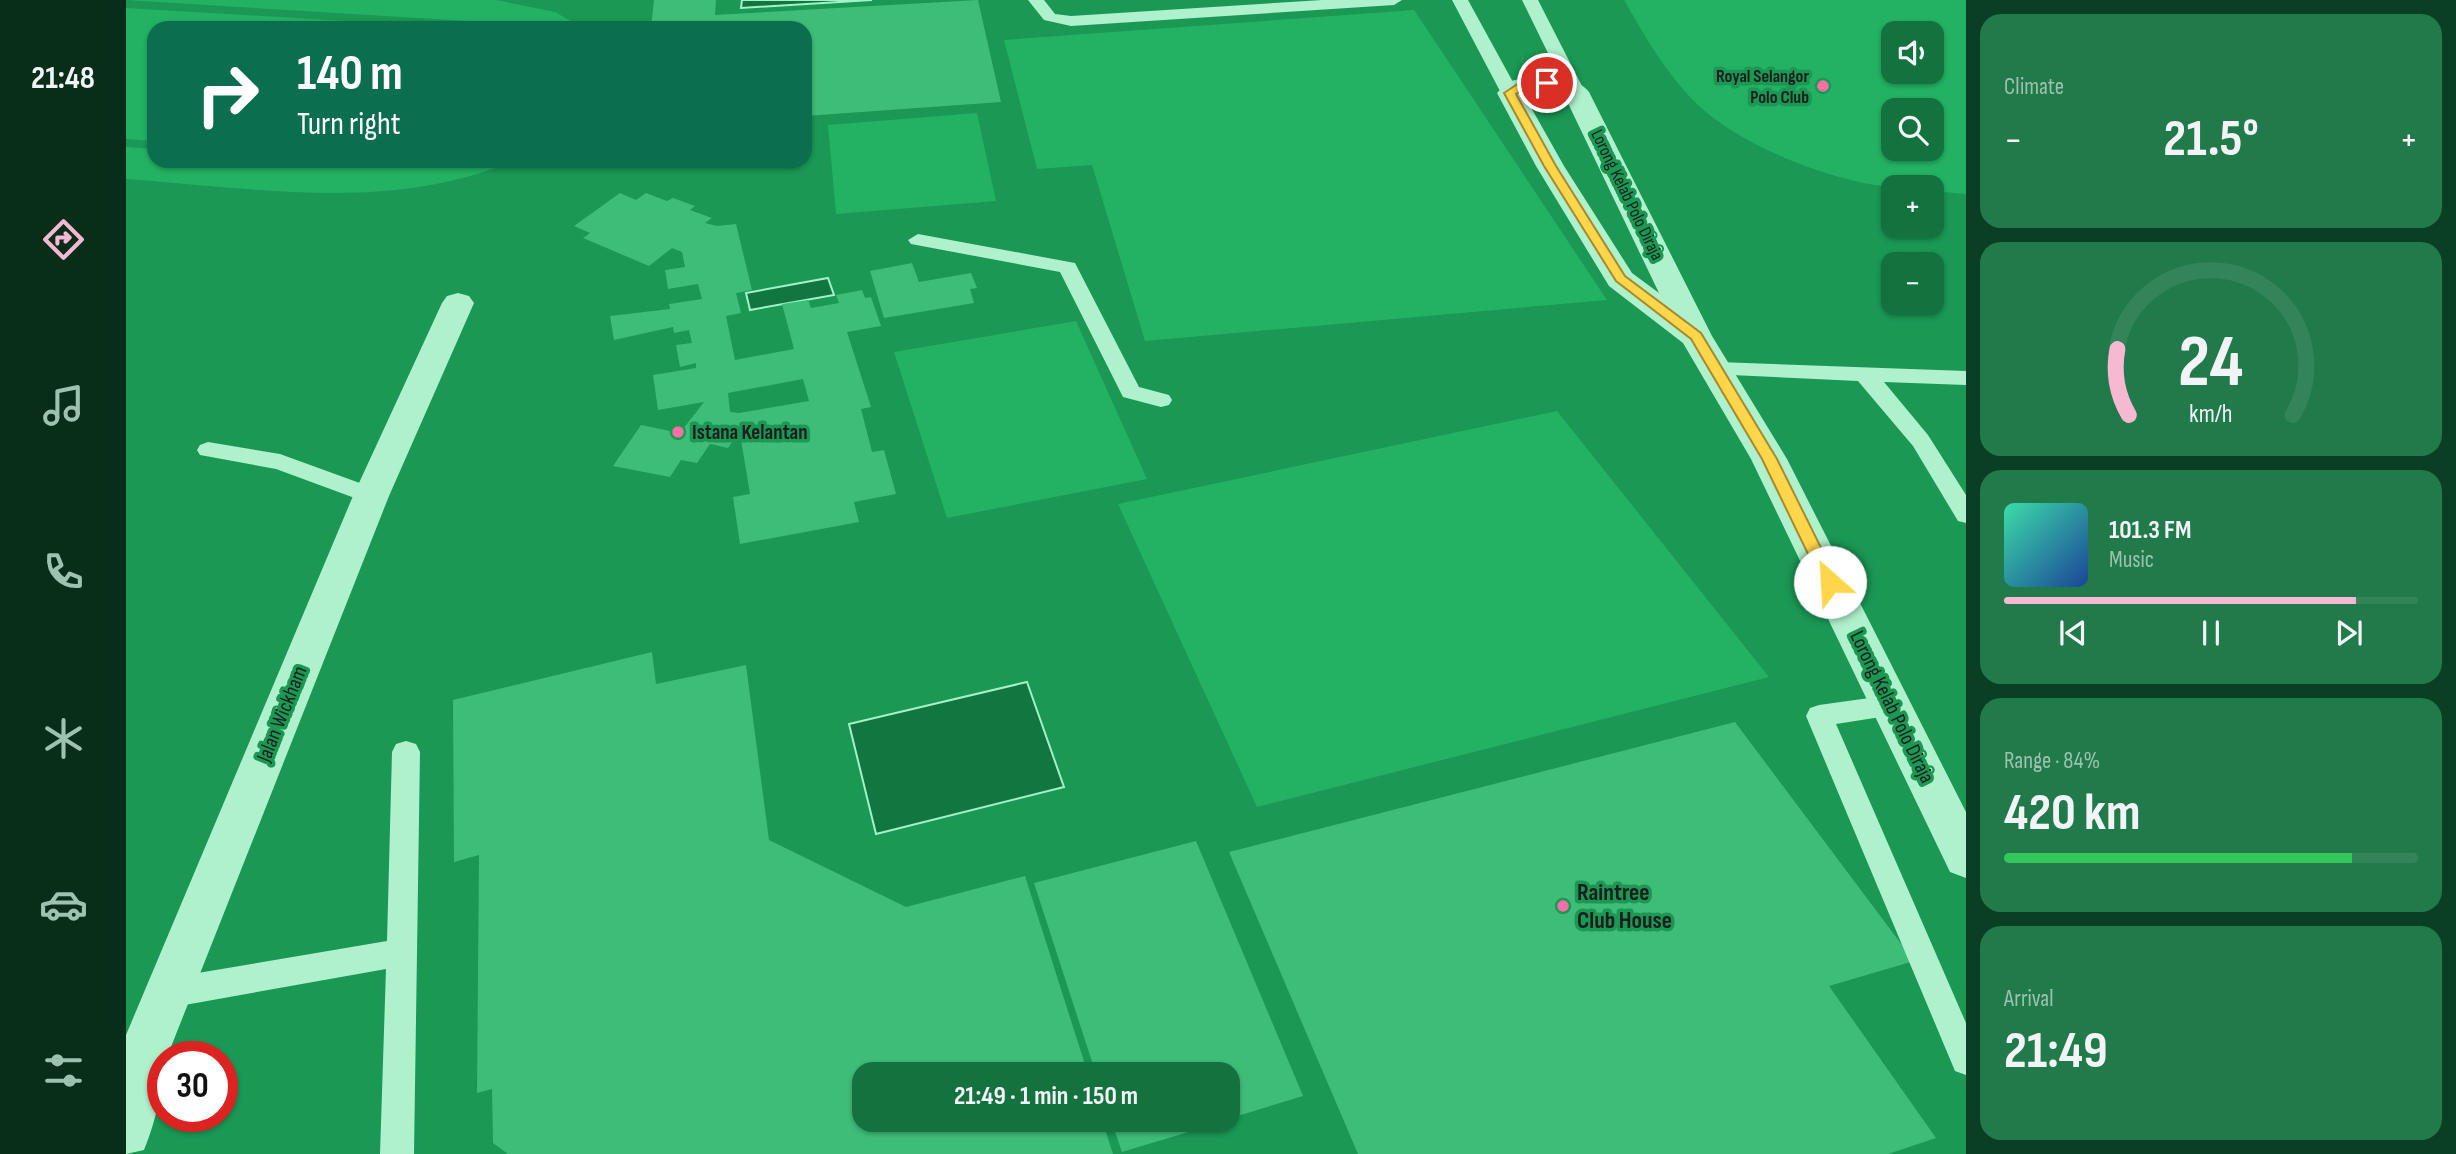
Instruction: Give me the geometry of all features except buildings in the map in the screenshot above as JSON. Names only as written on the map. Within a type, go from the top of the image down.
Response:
[{"type":"street","points":[[1510,93],[1516,86],[1534,82],[1576,92]]},
{"type":"street","name":"Lorong Kelab Polo Diraja","points":[[1576,92],[1696,336],[1769,459],[1966,858]]},
{"type":"street","name":"Lorong Kelab Polo Diraja","points":[[1510,93],[1550,166],[1620,279],[1696,336]]},
{"type":"street","name":"Jalan Wickham","points":[[126,1132],[142,1056],[371,496],[458,303]]},
{"type":"lane","points":[[1036,0],[1039,10],[1046,16],[1071,21],[1394,0]]},
{"type":"lane","points":[[1460,0],[1510,93]]},
{"type":"lane","points":[[1530,0],[1576,92]]},
{"type":"lane","points":[[918,240],[1068,267],[1132,392],[1161,400]]},
{"type":"lane","points":[[1718,369],[1966,378]]},
{"type":"lane","points":[[1863,374],[1896,404],[1922,438],[1966,515]]},
{"type":"lane","points":[[208,450],[280,462],[371,496]]},
{"type":"lane","points":[[1891,706],[1819,716],[1966,1060]]},
{"type":"lane","points":[[397,1154],[405,752]]},
{"type":"lane","points":[[168,993],[402,952]]},
{"type":"shaded area","points":[[126,0],[496,0],[555,12],[571,21],[467,21]]},
{"type":"shaded area","points":[[742,0],[872,0],[741,8]]},
{"type":"shaded area","name":"Royal Selangor Polo Club","points":[[1624,0],[1966,0],[1966,194],[1944,192],[1944,175],[1881,175],[1881,186],[1810,168],[1756,144],[1731,130],[1690,97],[1647,38]]},
{"type":"shaded area","points":[[126,8],[345,21],[147,21],[147,140],[126,139]]},
{"type":"shaded area","points":[[1414,10],[1607,300],[1145,341],[1092,165],[1037,169],[1004,40]]},
{"type":"shaded area","points":[[977,113],[996,201],[836,214],[828,125]]},
{"type":"shaded area","points":[[126,147],[147,148],[147,168],[492,168],[419,187],[371,192],[273,191],[126,179]]},
{"type":"shaded area","points":[[828,278],[834,295],[750,310],[746,293]]},
{"type":"shaded area","points":[[1076,321],[1147,479],[947,518],[894,352]]},
{"type":"shaded area","points":[[1557,411],[1769,677],[1257,807],[1118,504]]},
{"type":"shaded area","points":[[1027,682],[1064,787],[876,834],[849,724]]},
{"type":"place","name":"Royal Selangor Polo Club","points":[[1823,86]]},
{"type":"place","name":"Istana Kelantan","points":[[678,432]]},
{"type":"place","name":"Raintree Club House","points":[[1563,906]]},
{"type":"route","points":[[1547,83],[1525,83],[1516,86],[1510,93],[1550,166],[1620,279],[1696,336],[1769,459],[1830,582]]}]
